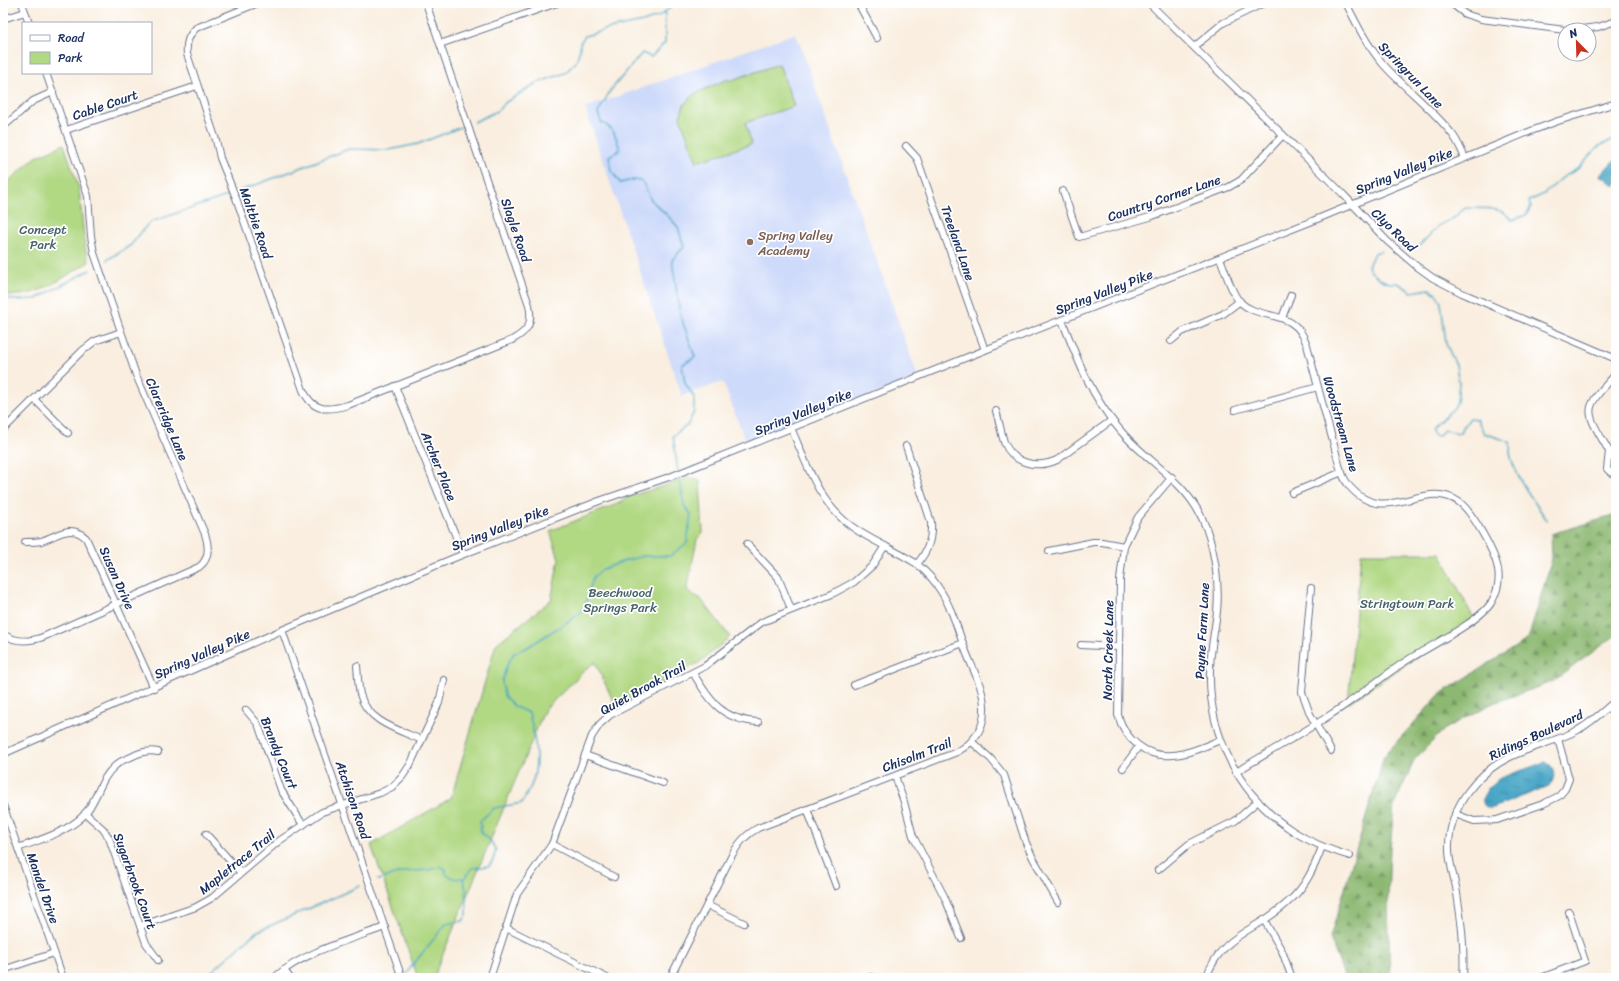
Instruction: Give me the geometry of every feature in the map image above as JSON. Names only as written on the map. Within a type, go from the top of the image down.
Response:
[{"type":"street","points":[[22,3],[30,22]]},
{"type":"street","name":"Maltbie Road","points":[[258,3],[196,28],[187,41],[187,54],[216,140],[220,158],[236,198],[306,397],[319,408],[337,408],[395,386]]},
{"type":"street","name":"Slagle Road","points":[[395,386],[512,340],[527,328],[531,319],[529,305],[426,3]]},
{"type":"street","points":[[440,44],[557,3]]},
{"type":"street","points":[[858,3],[876,38]]},
{"type":"street","name":"Clyo Road","points":[[1149,3],[1352,204],[1402,256],[1433,278],[1462,293],[1616,359]]},
{"type":"street","points":[[1194,47],[1223,23],[1264,3]]},
{"type":"street","name":"Springrun Lane","points":[[1346,3],[1360,31],[1372,50],[1383,64],[1448,129],[1456,140],[1465,158]]},
{"type":"street","points":[[1451,3],[1465,14],[1481,19],[1557,29]]},
{"type":"street","points":[[3,19],[25,12]]},
{"type":"street","points":[[1597,26],[1616,21]]},
{"type":"street","name":"Clareridge Lane","points":[[3,634],[17,640],[36,639],[199,567],[206,560],[208,548],[205,534],[152,414],[120,332],[94,253],[91,236],[88,196],[46,74]]},
{"type":"street","name":"Cable Court","points":[[66,130],[197,86]]},
{"type":"street","points":[[3,127],[33,101],[52,92]]},
{"type":"street","name":"Spring Valley Pike","points":[[3,754],[282,630],[463,554],[599,501],[667,478],[985,350],[1220,258],[1558,121],[1616,103]]},
{"type":"street","name":"Country Corner Lane","points":[[1063,192],[1079,237],[1106,230],[1150,217],[1229,187],[1241,180],[1282,135]]},
{"type":"street","name":"Treeland Lane","points":[[906,146],[917,158],[985,350]]},
{"type":"street","points":[[1171,341],[1182,332],[1224,314],[1240,301],[1235,295],[1220,258]]},
{"type":"street","points":[[1282,318],[1291,295]]},
{"type":"street","name":"Woodstream Lane","points":[[1236,772],[1335,712],[1405,662],[1480,615],[1488,607],[1495,596],[1499,580],[1496,559],[1473,517],[1458,501],[1446,496],[1431,494],[1399,503],[1384,504],[1361,496],[1354,491],[1346,481],[1342,472],[1302,334],[1293,324],[1282,318],[1252,309],[1240,301]]},
{"type":"street","name":"Payne Farm Lane","points":[[1062,320],[1086,378],[1112,420],[1129,440],[1172,477],[1191,499],[1202,518],[1211,545],[1218,599],[1210,668],[1213,712],[1220,740],[1236,772],[1258,802],[1277,820],[1293,831],[1322,846],[1350,856]]},
{"type":"street","points":[[3,430],[88,345],[103,337],[120,332]]},
{"type":"street","points":[[1616,374],[1592,401],[1590,409],[1593,423],[1616,462]]},
{"type":"street","name":"Archer Place","points":[[395,386],[463,554]]},
{"type":"street","points":[[1235,410],[1318,387]]},
{"type":"street","points":[[34,399],[68,433]]},
{"type":"street","points":[[996,411],[1004,441],[1010,452],[1024,462],[1036,465],[1049,464],[1057,460],[1112,420]]},
{"type":"street","name":"Chisolm Trail","points":[[670,978],[732,854],[739,842],[745,836],[758,828],[957,752],[972,742],[982,722],[984,700],[943,594],[932,578],[917,564],[850,526],[830,507],[812,478],[791,428]]},
{"type":"street","points":[[906,446],[931,522],[932,531],[929,545],[917,564]]},
{"type":"street","points":[[1609,451],[1608,470],[1612,473],[1616,472]]},
{"type":"street","points":[[1292,492],[1342,472]]},
{"type":"street","name":"North Creek Lane","points":[[1172,477],[1138,517],[1124,546],[1121,568],[1118,646],[1118,715],[1128,736],[1139,746],[1152,753],[1170,756],[1186,753],[1220,740]]},
{"type":"street","name":"Susan Drive","points":[[25,542],[42,541],[63,532],[70,531],[81,533],[89,542],[154,688]]},
{"type":"street","points":[[1049,551],[1093,542],[1124,546]]},
{"type":"street","points":[[747,544],[778,577],[791,609]]},
{"type":"street","name":"Quiet Brook Trail","points":[[490,978],[514,902],[520,888],[552,844],[592,736],[605,719],[705,666],[762,622],[791,609],[832,594],[854,582],[872,566],[886,546]]},
{"type":"street","points":[[1311,588],[1302,692],[1306,708],[1332,751]]},
{"type":"street","name":"Atchison Road","points":[[282,630],[402,978]]},
{"type":"street","points":[[854,685],[963,643]]},
{"type":"street","points":[[1081,646],[1118,646]]},
{"type":"street","points":[[357,666],[360,695],[365,706],[382,722],[422,740]]},
{"type":"street","points":[[693,673],[707,696],[716,706],[742,720],[758,722]]},
{"type":"street","name":"Mapletrace Trail","points":[[140,926],[204,903],[223,889],[279,841],[322,812],[380,793],[392,787],[402,777],[410,765],[439,702],[444,680]]},
{"type":"street","name":"Ridings Boulevard","points":[[1463,978],[1464,934],[1449,852],[1450,830],[1455,814],[1468,792],[1493,766],[1513,755],[1558,739],[1578,730],[1593,720],[1616,700]]},
{"type":"street","name":"Brandy Court","points":[[246,710],[258,724],[281,790],[303,824]]},
{"type":"street","points":[[1455,814],[1474,821],[1497,820],[1543,804],[1559,796],[1565,789],[1569,779],[1568,770],[1558,739]]},
{"type":"street","points":[[972,742],[991,759],[1004,775],[1026,843],[1058,902]]},
{"type":"street","points":[[1123,768],[1139,746]]},
{"type":"street","points":[[18,848],[66,828],[76,822],[85,813],[104,778],[115,766],[142,752],[158,752]]},
{"type":"street","points":[[585,755],[663,784]]},
{"type":"street","points":[[894,776],[904,802],[914,836],[945,898],[961,938]]},
{"type":"street","points":[[1158,870],[1189,844],[1235,821],[1258,802]]},
{"type":"street","name":"Mandel Drive","points":[[3,805],[63,978]]},
{"type":"street","points":[[807,809],[836,886]]},
{"type":"street","name":"Sugarbrook Court","points":[[85,813],[103,829],[109,838],[149,949],[158,960]]},
{"type":"street","points":[[206,834],[241,873]]},
{"type":"street","points":[[552,844],[614,877]]},
{"type":"street","points":[[1206,978],[1213,963],[1227,945],[1239,935],[1288,903],[1300,890],[1310,874],[1322,846]]},
{"type":"street","points":[[707,905],[744,923]]},
{"type":"street","points":[[1541,978],[1585,961],[1569,912]]},
{"type":"street","points":[[1264,920],[1282,951],[1292,978]]},
{"type":"street","points":[[274,978],[297,962],[330,947],[385,927]]},
{"type":"street","points":[[506,928],[595,975],[607,978]]},
{"type":"street","points":[[3,970],[54,953]]},
{"type":"street","points":[[284,970],[290,978]]},
{"type":"shaded area","name":"Spring Valley Academy","points":[[796,33],[918,377],[747,445],[723,382],[682,396],[585,108]]},
{"type":"green space","points":[[779,64],[794,106],[745,123],[752,144],[697,162],[680,117],[684,105],[694,94],[728,79],[729,81]]},
{"type":"green space","name":"Concept Park","points":[[64,144],[79,189],[85,247],[89,262],[59,281],[37,291],[15,295],[3,294],[3,186],[36,157]]},
{"type":"green space","name":"Beechwood Springs Park","points":[[691,477],[700,481],[703,533],[697,539],[687,591],[701,599],[730,637],[700,662],[616,707],[595,662],[545,709],[433,978],[418,978],[371,845],[451,798],[496,644],[551,600],[559,559],[550,531],[622,502],[625,498]]},
{"type":"green space","points":[[1616,515],[1616,635],[1552,682],[1491,704],[1445,729],[1415,759],[1394,805],[1388,898],[1390,978],[1345,978],[1330,938],[1384,756],[1440,694],[1528,639],[1552,559],[1551,534]]},
{"type":"green space","name":"Stringtown Park","points":[[1361,553],[1440,553],[1474,619],[1348,703]]},
{"type":"water","points":[[1616,158],[1616,185],[1612,185],[1607,179],[1600,177]]},
{"type":"water","points":[[1545,762],[1551,766],[1554,773],[1553,780],[1549,786],[1493,808],[1488,808],[1484,805],[1482,799],[1488,788],[1500,778]]},
{"type":"waterway","points":[[474,122],[497,111],[506,102],[537,83],[565,73],[576,62],[580,49],[580,43],[585,36],[608,29],[643,22],[660,16],[676,3]]},
{"type":"waterway","points":[[665,12],[665,43],[651,57],[642,53],[610,91],[598,113],[601,122],[609,127],[614,133],[620,150],[609,156],[611,170],[620,183],[633,180],[642,181],[651,200],[678,227],[684,247],[672,260],[680,314],[695,357],[682,365],[685,383],[694,397],[694,412],[688,424],[673,436],[678,472]]},
{"type":"waterway","points":[[240,191],[349,149],[389,150],[418,144],[461,127]]},
{"type":"waterway","points":[[1400,248],[1412,249],[1420,245],[1438,226],[1454,218],[1464,208],[1484,208],[1496,210],[1507,215],[1512,220],[1526,215],[1531,207],[1529,201],[1544,194],[1562,178],[1579,168],[1599,146],[1616,139]]},
{"type":"waterway","points":[[107,260],[131,245],[151,222],[230,195]]},
{"type":"waterway","points":[[1381,251],[1374,253],[1368,266],[1370,271],[1380,279],[1389,283],[1398,283],[1412,292],[1429,289],[1436,293],[1441,303],[1446,344],[1456,365],[1459,383],[1457,402],[1454,408],[1432,428],[1432,432],[1435,436],[1438,436],[1444,430],[1459,433],[1470,418],[1477,419],[1484,433],[1510,442],[1510,455],[1517,474],[1526,490],[1547,520]]},
{"type":"waterway","points":[[3,297],[16,300],[36,299],[90,270]]},
{"type":"waterway","points":[[405,978],[411,967],[446,924],[463,921],[467,914],[466,889],[463,880],[472,868],[489,866],[493,860],[496,850],[490,840],[481,832],[480,821],[494,808],[522,803],[534,778],[536,750],[529,713],[515,707],[504,696],[502,682],[506,667],[514,653],[528,647],[578,615],[585,606],[593,577],[603,569],[624,561],[644,556],[670,556],[687,543],[691,514],[684,506],[679,476]]},
{"type":"waterway","points":[[378,880],[404,872],[428,870],[441,867],[446,869],[446,874],[450,877],[463,878]]},
{"type":"waterway","points":[[207,978],[211,972],[256,932],[360,886]]},
{"type":"place","name":"Spring Valley Academy","points":[[750,242]]}]
